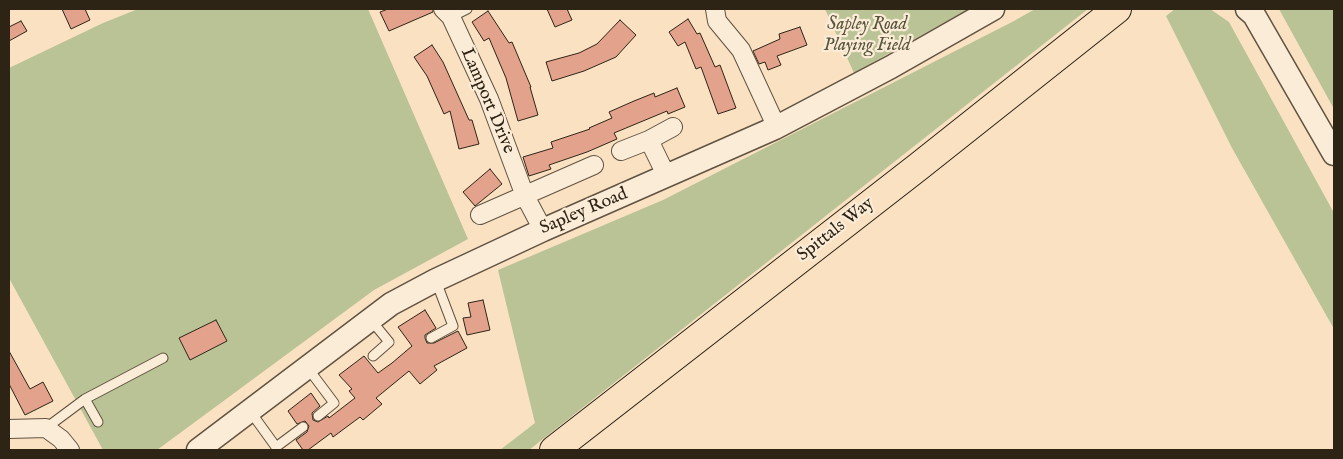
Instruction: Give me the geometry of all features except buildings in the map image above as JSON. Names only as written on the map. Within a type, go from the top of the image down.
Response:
[{"type":"highway","name":"Spittals Way","points":[[554,450],[1117,9]]},
{"type":"street","points":[[715,9],[717,21],[741,50],[772,117],[775,128]]},
{"type":"street","name":"Sapley Road","points":[[198,450],[391,304],[436,280],[543,230],[775,128],[890,67],[993,9]]},
{"type":"street","points":[[1252,11],[1334,154]]},
{"type":"street","name":"Lamport Drive","points":[[447,13],[489,99],[525,196],[543,230]]},
{"type":"street","points":[[622,151],[674,127]]},
{"type":"street","points":[[649,140],[667,177]]},
{"type":"street","points":[[480,215],[594,165]]},
{"type":"street","points":[[9,429],[46,428],[61,439],[70,450]]},
{"type":"lane","points":[[447,13],[467,9]]},
{"type":"lane","points":[[431,338],[453,326],[436,280]]},
{"type":"lane","points":[[371,320],[389,342],[373,356]]},
{"type":"lane","points":[[46,428],[85,399],[163,358]]},
{"type":"lane","points":[[307,367],[334,403],[318,416]]},
{"type":"lane","points":[[85,399],[98,422]]},
{"type":"lane","points":[[250,410],[276,447],[303,427]]},
{"type":"green space","points":[[138,9],[368,9],[468,239],[374,290],[157,450],[103,450],[9,278],[9,68],[103,23]]},
{"type":"green space","name":"Sapley Road Playing Field","points":[[825,9],[968,9],[854,73]]},
{"type":"green space","points":[[1035,9],[1088,9],[529,450],[500,450],[535,423],[498,270],[663,200]]},
{"type":"green space","points":[[1175,9],[1210,9],[1229,22],[1334,213],[1334,329],[1232,148],[1166,16]]},
{"type":"green space","points":[[1279,9],[1334,9],[1334,109]]}]
